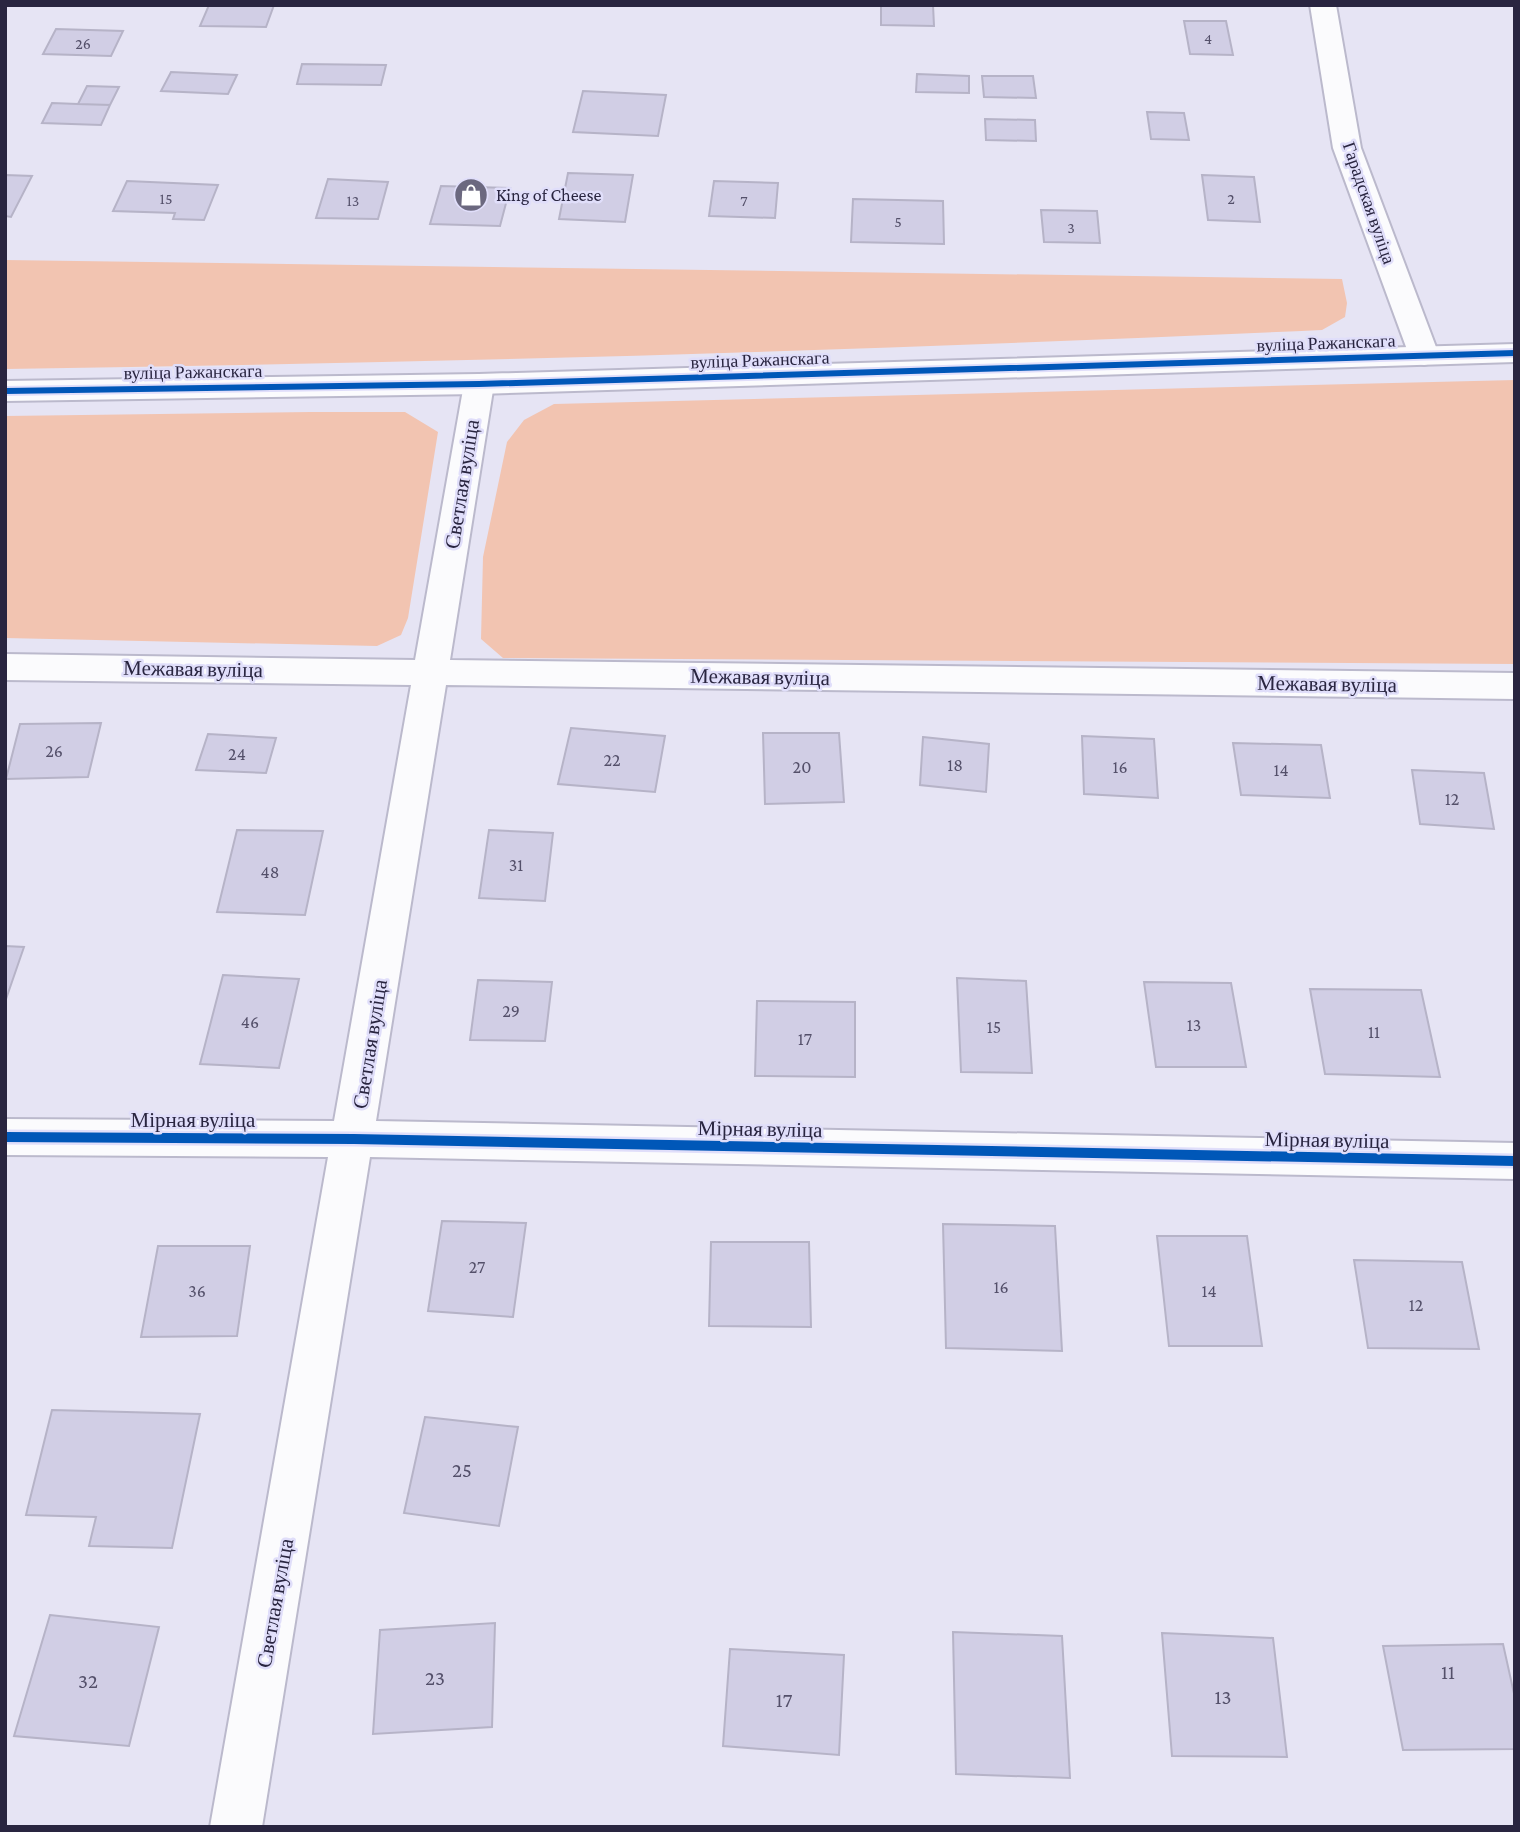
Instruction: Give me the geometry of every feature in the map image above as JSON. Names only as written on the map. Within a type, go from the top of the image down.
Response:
[{"type":"street","name":"Гарадская вуліца","points":[[1323,5],[1347,148],[1424,355]]},
{"type":"street","name":"вуліца Ражанскага","points":[[5,391],[479,384],[1515,353]]},
{"type":"street","name":"Светлая вуліца","points":[[236,1827],[354,1139],[479,384]]},
{"type":"street","name":"Межавая вуліца","points":[[5,667],[1515,686]]},
{"type":"street","name":"Мірная вуліца","points":[[5,1137],[354,1139],[1515,1161]]},
{"type":"shaded area","points":[[5,260],[1342,279],[1347,303],[1345,317],[1322,330],[664,355],[5,369]]},
{"type":"shaded area","points":[[1515,380],[1515,664],[503,658],[481,639],[483,557],[507,442],[524,420],[554,404]]},
{"type":"shaded area","points":[[405,412],[438,432],[408,618],[401,635],[377,646],[5,638],[5,416]]},
{"type":"building","points":[[209,5],[274,5],[266,27],[200,26]]},
{"type":"building","points":[[881,5],[933,5],[934,26],[881,25]]},
{"type":"building","points":[[1184,21],[1226,21],[1233,55],[1190,54]]},
{"type":"building","points":[[56,29],[123,31],[111,56],[43,54]]},
{"type":"building","points":[[302,64],[386,65],[381,85],[297,84]]},
{"type":"building","points":[[171,72],[237,75],[228,94],[161,91]]},
{"type":"building","points":[[917,74],[969,76],[969,93],[916,92]]},
{"type":"building","points":[[982,76],[1033,76],[1036,98],[984,97]]},
{"type":"building","points":[[87,86],[119,87],[110,105],[78,104]]},
{"type":"building","points":[[583,91],[666,95],[658,136],[573,132]]},
{"type":"building","points":[[52,103],[110,105],[101,125],[42,123]]},
{"type":"building","points":[[1147,112],[1184,113],[1189,140],[1151,139]]},
{"type":"building","points":[[985,119],[1035,120],[1036,141],[986,140]]},
{"type":"building","points":[[568,173],[633,175],[625,222],[559,219]]},
{"type":"building","points":[[5,175],[32,176],[11,217],[5,216]]},
{"type":"building","points":[[1202,175],[1254,177],[1260,222],[1208,220]]},
{"type":"building","points":[[328,179],[388,182],[378,219],[316,218]]},
{"type":"building","points":[[127,181],[218,185],[204,220],[173,219],[175,213],[113,211]]},
{"type":"building","points":[[714,181],[778,183],[775,218],[709,216]]},
{"type":"building","points":[[441,186],[510,188],[500,226],[430,224]]},
{"type":"building","points":[[853,199],[943,201],[944,244],[851,242]]},
{"type":"building","points":[[1041,210],[1097,211],[1100,243],[1044,242]]},
{"type":"building","points":[[101,723],[88,777],[6,779],[20,724]]},
{"type":"building","points":[[571,728],[665,736],[655,792],[558,784]]},
{"type":"building","points":[[763,733],[839,733],[844,802],[765,804]]},
{"type":"building","points":[[208,734],[276,738],[266,773],[196,770]]},
{"type":"building","points":[[1082,736],[1154,739],[1158,798],[1084,794]]},
{"type":"building","points":[[923,737],[989,744],[986,792],[920,785]]},
{"type":"building","points":[[1233,743],[1321,745],[1330,798],[1241,795]]},
{"type":"building","points":[[1412,770],[1484,773],[1494,829],[1420,824]]},
{"type":"building","points":[[237,830],[323,831],[305,915],[217,912]]},
{"type":"building","points":[[489,830],[553,833],[545,901],[479,898]]},
{"type":"building","points":[[5,946],[24,947],[5,1002]]},
{"type":"building","points":[[223,975],[299,979],[279,1068],[200,1064]]},
{"type":"building","points":[[957,978],[1026,981],[1032,1073],[961,1072]]},
{"type":"building","points":[[478,980],[552,982],[545,1041],[470,1040]]},
{"type":"building","points":[[1144,982],[1231,983],[1246,1067],[1156,1067]]},
{"type":"building","points":[[1310,989],[1421,990],[1440,1077],[1325,1074]]},
{"type":"building","points":[[757,1001],[855,1002],[855,1077],[755,1076]]},
{"type":"building","points":[[442,1221],[526,1223],[513,1317],[428,1311]]},
{"type":"building","points":[[943,1224],[1055,1226],[1062,1351],[946,1348]]},
{"type":"building","points":[[1157,1236],[1247,1236],[1262,1346],[1169,1346]]},
{"type":"building","points":[[711,1242],[809,1242],[811,1327],[709,1326]]},
{"type":"building","points":[[158,1246],[250,1246],[237,1336],[141,1337]]},
{"type":"building","points":[[1354,1260],[1462,1262],[1479,1349],[1368,1348]]},
{"type":"building","points":[[52,1410],[200,1414],[172,1548],[89,1546],[96,1517],[26,1515]]},
{"type":"building","points":[[425,1417],[518,1427],[499,1526],[404,1513]]},
{"type":"building","points":[[50,1615],[159,1627],[129,1746],[14,1736]]},
{"type":"building","points":[[495,1623],[492,1727],[373,1734],[380,1630]]},
{"type":"building","points":[[953,1632],[1062,1636],[1070,1778],[956,1774]]},
{"type":"building","points":[[1162,1633],[1273,1638],[1287,1757],[1172,1756]]},
{"type":"building","points":[[1503,1644],[1515,1698],[1515,1749],[1403,1750],[1383,1646]]},
{"type":"building","points":[[730,1649],[844,1655],[839,1755],[723,1746]]},
{"type":"cycle path","points":[[5,391],[479,384],[1515,353]]},
{"type":"cycle path","points":[[5,1137],[354,1139],[1515,1161]]},
{"type":"place","name":"King of Cheese","points":[[471,195]]}]
